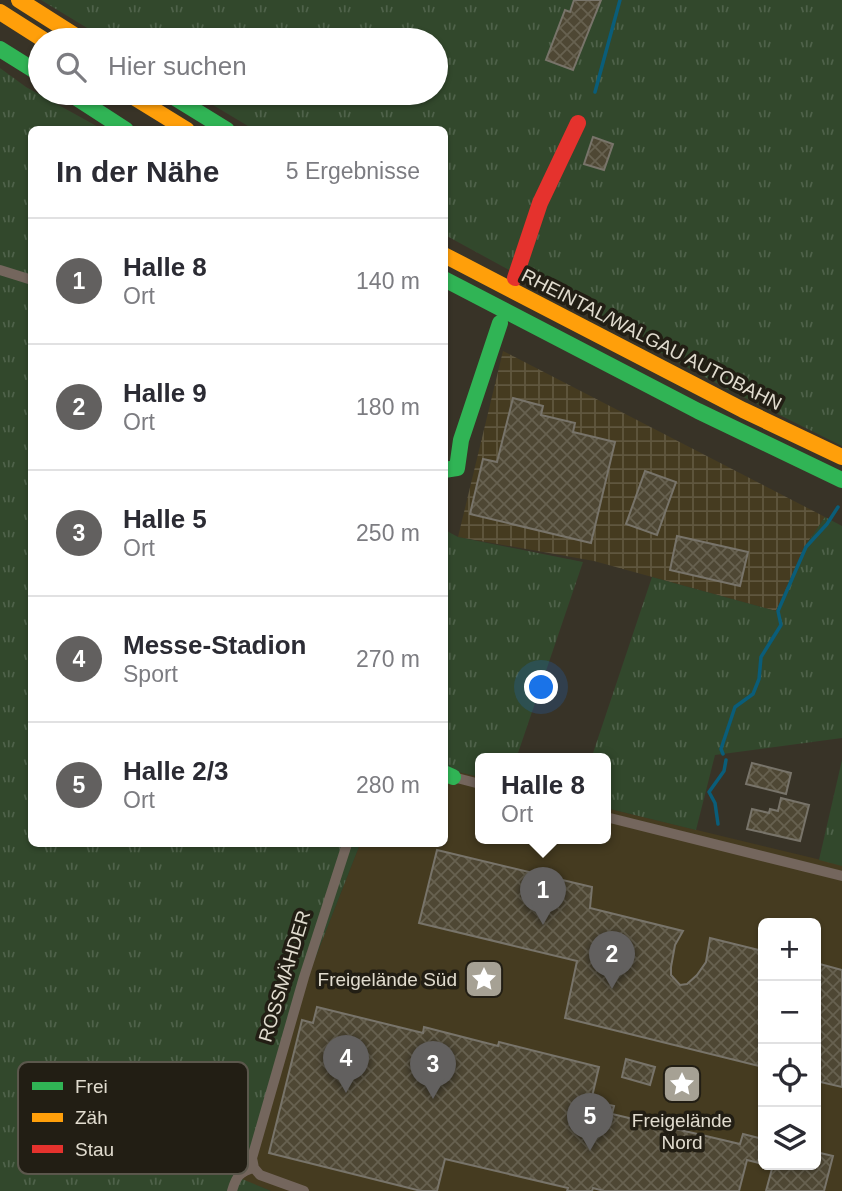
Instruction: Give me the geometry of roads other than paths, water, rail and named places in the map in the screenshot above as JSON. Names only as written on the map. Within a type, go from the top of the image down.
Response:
[{"type":"main road","points":[[19,0],[63,28]]},
{"type":"main road","points":[[0,12],[28,30]]},
{"type":"main road","points":[[0,49],[28,67]]},
{"type":"main road","points":[[87,105],[120,126]]},
{"type":"main road","points":[[146,105],[181,126]]},
{"type":"main road","points":[[186,105],[221,126]]},
{"type":"main road","points":[[511,286],[540,203],[578,123]]},
{"type":"main road","name":"RHEINTAL/WALGAU AUTOBAHN","points":[[448,257],[511,286],[743,410],[842,457]]},
{"type":"main road","points":[[448,281],[496,306],[505,319],[842,480]]},
{"type":"main road","points":[[448,469],[457,468],[461,440],[505,319]]},
{"type":"street","points":[[0,270],[28,279]]},
{"type":"street","points":[[449,775],[475,783]]},
{"type":"street","points":[[611,818],[842,876]]},
{"type":"street","name":"ROSSMÄHDER","points":[[254,1168],[252,1158],[300,989],[346,847]]},
{"type":"street","points":[[248,1170],[254,1168],[260,1175],[304,1191]]},
{"type":"street","points":[[232,1191],[240,1174]]},
{"type":"waterway","points":[[595,92],[620,0]]},
{"type":"waterway","points":[[723,754],[721,749],[735,707],[753,694],[759,679],[761,657],[781,625],[778,611],[806,547],[838,507]]},
{"type":"waterway","points":[[718,824],[715,803],[709,792],[724,771],[726,760]]},
{"type":"place","name":"Halle 8","points":[[543,925]]},
{"type":"place","name":"Freigelände Süd","points":[[484,979]]},
{"type":"place","name":"Halle 9","points":[[612,989]]},
{"type":"place","name":"Freigelände Nord","points":[[682,1084]]},
{"type":"place","name":"Messe-Stadion","points":[[346,1093]]},
{"type":"place","name":"Halle 5","points":[[433,1099]]},
{"type":"place","name":"Halle 2/3","points":[[590,1151]]}]
